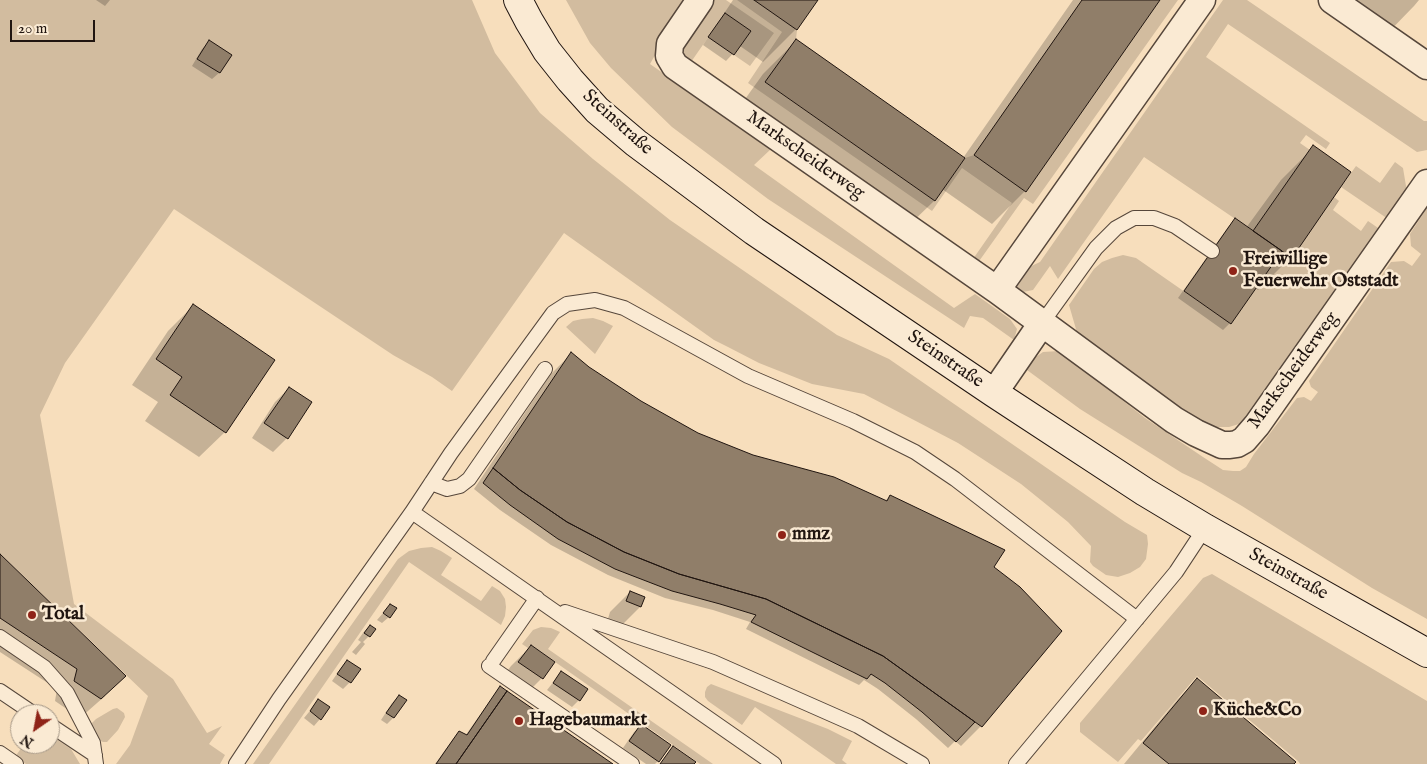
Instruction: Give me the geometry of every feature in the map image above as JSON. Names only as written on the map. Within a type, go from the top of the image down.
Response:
[{"type":"street","name":"Steinstraße","points":[[518,0],[547,51],[570,80],[598,110],[636,143],[754,231],[1145,492],[1205,528],[1427,653]]},
{"type":"street","name":"Markscheiderweg","points":[[700,0],[670,44],[669,56],[675,66],[997,290],[1174,420],[1212,442],[1222,445],[1237,444],[1244,440],[1257,425],[1427,183]]},
{"type":"street","points":[[997,290],[1202,0]]},
{"type":"street","points":[[1332,0],[1427,66]]},
{"type":"street","points":[[994,393],[1042,324]]},
{"type":"lane","points":[[1042,324],[1096,248],[1116,228],[1134,218],[1154,218],[1175,226],[1212,251]]},
{"type":"lane","points":[[236,764],[279,698],[412,512],[451,453],[553,313],[567,304],[595,300],[624,308],[748,376],[853,421],[915,452],[955,478],[1138,619]]},
{"type":"lane","points":[[431,483],[447,489],[460,486],[469,479],[545,369]]},
{"type":"lane","points":[[412,512],[774,764]]},
{"type":"lane","points":[[1016,764],[1176,572],[1205,528]]},
{"type":"lane","points":[[537,598],[491,663],[632,764]]},
{"type":"lane","points":[[551,608],[713,662],[858,726],[922,764]]},
{"type":"lane","points":[[0,637],[44,667],[67,693],[93,743],[95,760]]},
{"type":"lane","points":[[0,691],[19,704]]},
{"type":"lane","points":[[60,733],[95,760]]},
{"type":"lane","points":[[0,753],[16,764]]},
{"type":"shaded area","points":[[0,0],[472,0],[495,53],[540,113],[593,159],[670,220],[837,335],[889,359],[1125,522],[1147,535],[1146,559],[1140,567],[1130,573],[1118,577],[1106,575],[1090,562],[1091,546],[1068,522],[1021,484],[958,443],[864,394],[812,384],[759,363],[714,340],[564,233],[452,391],[432,377],[393,355],[174,209],[65,363],[40,415],[74,604],[173,679],[207,733],[222,726],[209,744],[225,755],[220,764],[116,764],[130,745],[148,696],[0,554]]},
{"type":"shaded area","points":[[566,0],[691,0],[664,39],[650,64],[771,149],[754,165],[954,308],[975,294],[1010,319],[1017,329],[1014,340],[983,318],[970,316],[964,328],[768,199],[672,127],[611,68],[590,43]]},
{"type":"shaded area","points":[[710,0],[726,0],[774,33],[750,66],[734,55],[751,31],[725,13],[691,62],[687,59],[683,44]]},
{"type":"shaded area","points":[[737,0],[754,0],[797,30],[796,39],[766,83],[935,201],[965,158],[974,155],[1026,192],[1160,0],[1178,0],[1033,204],[1024,198],[977,264],[973,259],[1012,203],[962,168],[932,211],[748,83],[782,32]]},
{"type":"shaded area","points":[[1223,0],[1247,0],[1424,121],[1427,121],[1427,150],[1417,152],[1228,24],[1206,57],[1330,143],[1326,149],[1306,135],[1300,143],[1310,150],[1253,231],[1144,157],[1058,279],[1050,266],[1033,290],[1018,293],[1015,286],[1023,270],[1040,262]]},
{"type":"shaded area","points":[[1395,162],[1403,168],[1407,192],[1388,219],[1341,187],[1356,166],[1380,183]]},
{"type":"shaded area","points":[[1334,197],[1339,201],[1333,210],[1361,231],[1368,221],[1381,230],[1247,419],[1239,424],[1229,427],[1216,427],[1201,422],[1180,410],[1078,336],[1069,305],[1094,269],[1102,262],[1123,255],[1136,258],[1231,324],[1282,251],[1292,257]]},
{"type":"shaded area","points":[[1427,208],[1427,619],[1372,588],[1242,506],[1182,473],[1080,409],[1027,370],[1033,359],[1043,352],[1060,351],[1145,418],[1203,457],[1223,470],[1240,471],[1246,467],[1297,398],[1304,397],[1311,401],[1318,392],[1311,387],[1309,381],[1391,262],[1404,261],[1412,266],[1421,254],[1411,246],[1410,234]]},
{"type":"shaded area","points":[[593,318],[613,326],[595,354],[566,327],[573,321]]},
{"type":"shaded area","points":[[432,547],[452,558],[441,575],[481,601],[492,586],[500,591],[505,599],[506,607],[501,625],[409,562],[269,764],[253,764],[398,559],[409,551]]},
{"type":"shaded area","points":[[1212,574],[1427,701],[1427,764],[1300,764],[1197,676],[1141,741],[1138,739],[1118,762],[1080,732],[1080,723],[1203,578]]},
{"type":"shaded area","points":[[541,627],[551,628],[560,632],[548,649],[713,764],[700,764],[531,645],[528,648],[522,644],[533,630]]},
{"type":"shaded area","points":[[711,684],[828,729],[852,741],[842,760],[847,764],[836,764],[755,707],[742,725],[708,701],[705,697],[705,692]]},
{"type":"shaded area","points":[[117,708],[124,713],[125,717],[118,730],[107,742],[96,739],[90,727],[92,723]]},
{"type":"shaded area","points":[[60,742],[71,749],[80,764],[26,764],[15,757],[17,754],[60,754]]},
{"type":"building","points":[[754,0],[818,0],[797,30]]},
{"type":"building","points":[[1082,0],[1160,0],[1026,192],[974,155]]},
{"type":"building","points":[[725,13],[751,31],[734,55],[708,37]]},
{"type":"building","points":[[796,39],[965,158],[935,201],[765,82]]},
{"type":"building","points":[[209,40],[232,55],[220,73],[197,59]]},
{"type":"building","points":[[1313,145],[1351,172],[1292,258],[1253,231]]},
{"type":"building","name":"Freiwillige Feuerwehr Oststadt","points":[[1235,218],[1282,251],[1231,324],[1184,291]]},
{"type":"building","points":[[193,304],[275,360],[226,433],[170,395],[182,377],[156,359]]},
{"type":"building","name":"mmz","points":[[571,352],[589,367],[641,401],[698,433],[753,455],[834,477],[887,501],[890,495],[1005,550],[994,567],[1020,587],[1062,631],[982,727],[883,656],[766,599],[679,574],[624,552],[567,522],[520,490],[493,468]]},
{"type":"building","points":[[289,387],[312,402],[288,439],[264,423]]},
{"type":"building","points":[[493,468],[520,490],[567,522],[624,552],[679,574],[766,599],[883,656],[975,722],[956,742],[922,712],[871,674],[867,679],[751,622],[756,615],[672,591],[615,569],[558,539],[483,483]]},
{"type":"building","points":[[0,554],[126,676],[101,699],[74,681],[77,669],[0,618]]},
{"type":"building","points":[[630,591],[645,597],[641,607],[626,601]]},
{"type":"building","points":[[390,604],[397,608],[390,618],[383,613]]},
{"type":"building","points":[[370,625],[376,629],[370,637],[364,633]]},
{"type":"building","points":[[531,645],[555,662],[543,679],[518,662]]},
{"type":"building","points":[[347,660],[361,669],[351,683],[337,674]]},
{"type":"building","points":[[561,671],[588,689],[580,701],[553,683]]},
{"type":"building","name":"Küche&Co","points":[[1197,678],[1296,762],[1294,764],[1169,764],[1143,743]]},
{"type":"building","points":[[500,686],[507,691],[456,764],[436,764],[459,731],[467,735]]},
{"type":"building","name":"Hagebaumarkt","points":[[507,691],[613,764],[456,764]]},
{"type":"building","points":[[399,695],[407,700],[394,718],[386,713]]},
{"type":"building","points":[[318,699],[330,707],[321,720],[310,711]]},
{"type":"building","points":[[641,724],[671,745],[659,762],[629,741]]},
{"type":"building","points":[[673,746],[696,762],[694,764],[660,764]]},
{"type":"place","name":"Freiwillige Feuerwehr Oststadt","points":[[1233,271]]},
{"type":"place","name":"mmz","points":[[782,535]]},
{"type":"place","name":"Total","points":[[32,615]]},
{"type":"place","name":"Küche&Co","points":[[1203,711]]},
{"type":"place","name":"Hagebaumarkt","points":[[519,721]]}]
